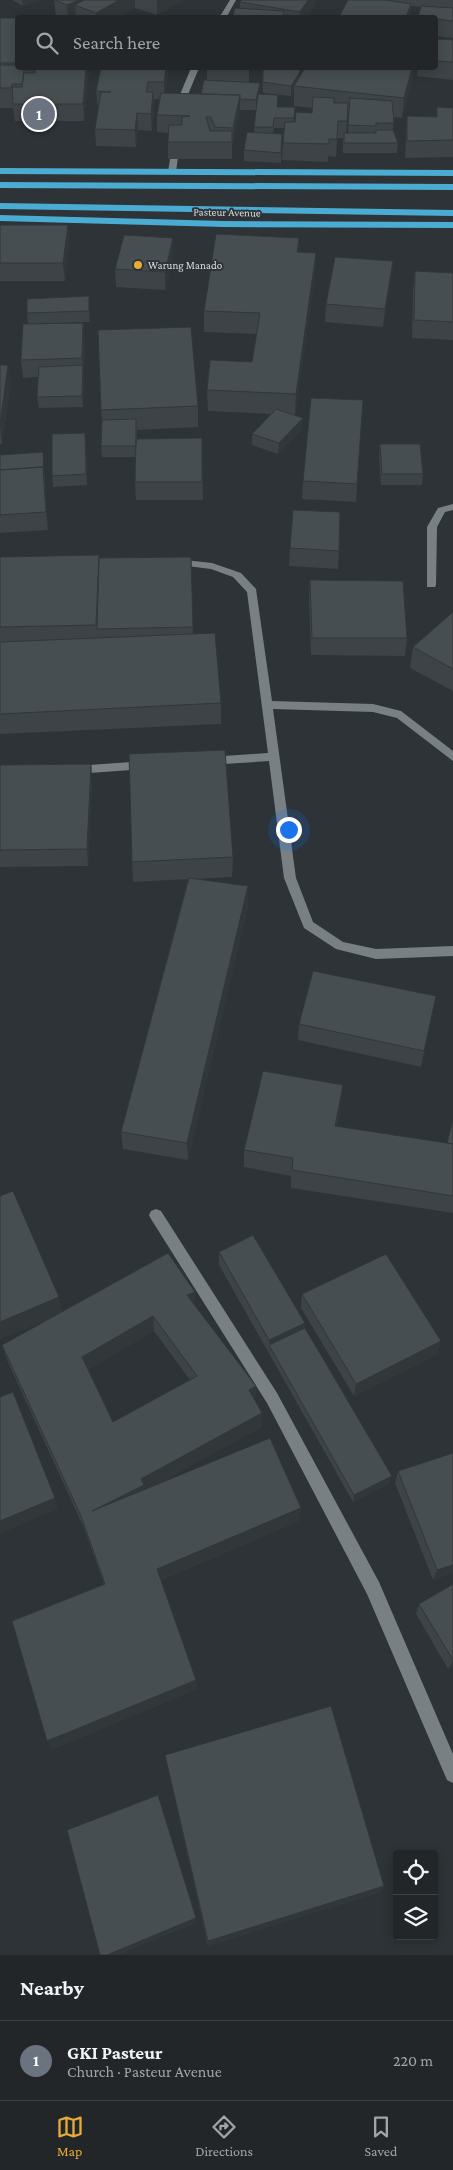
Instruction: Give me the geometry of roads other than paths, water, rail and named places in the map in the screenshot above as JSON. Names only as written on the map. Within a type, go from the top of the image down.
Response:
[{"type":"highway","points":[[0,171],[453,173]]},
{"type":"highway","points":[[385,174],[392,226]]},
{"type":"highway","points":[[0,185],[453,187]]},
{"type":"highway","points":[[0,206],[453,213]]},
{"type":"highway","name":"Pasteur Avenue","points":[[0,218],[392,226],[453,225]]},
{"type":"street","points":[[224,15],[233,0]]},
{"type":"street","points":[[180,116],[183,97],[194,70]]},
{"type":"street","points":[[172,172],[177,136]]},
{"type":"street","points":[[431,586],[432,527],[441,510],[453,507]]},
{"type":"street","points":[[161,562],[212,566],[237,575],[252,591],[290,878],[308,925],[340,946],[376,954],[453,950]]},
{"type":"street","points":[[268,705],[373,708],[401,715],[453,757]]},
{"type":"street","points":[[195,762],[275,756]]},
{"type":"street","points":[[66,771],[156,765]]},
{"type":"street","points":[[156,1215],[272,1398],[373,1588],[453,1774]]},
{"type":"place","name":"GKI Pasteur","points":[[39,114]]},
{"type":"place","name":"Warung Manado","points":[[138,265]]}]
